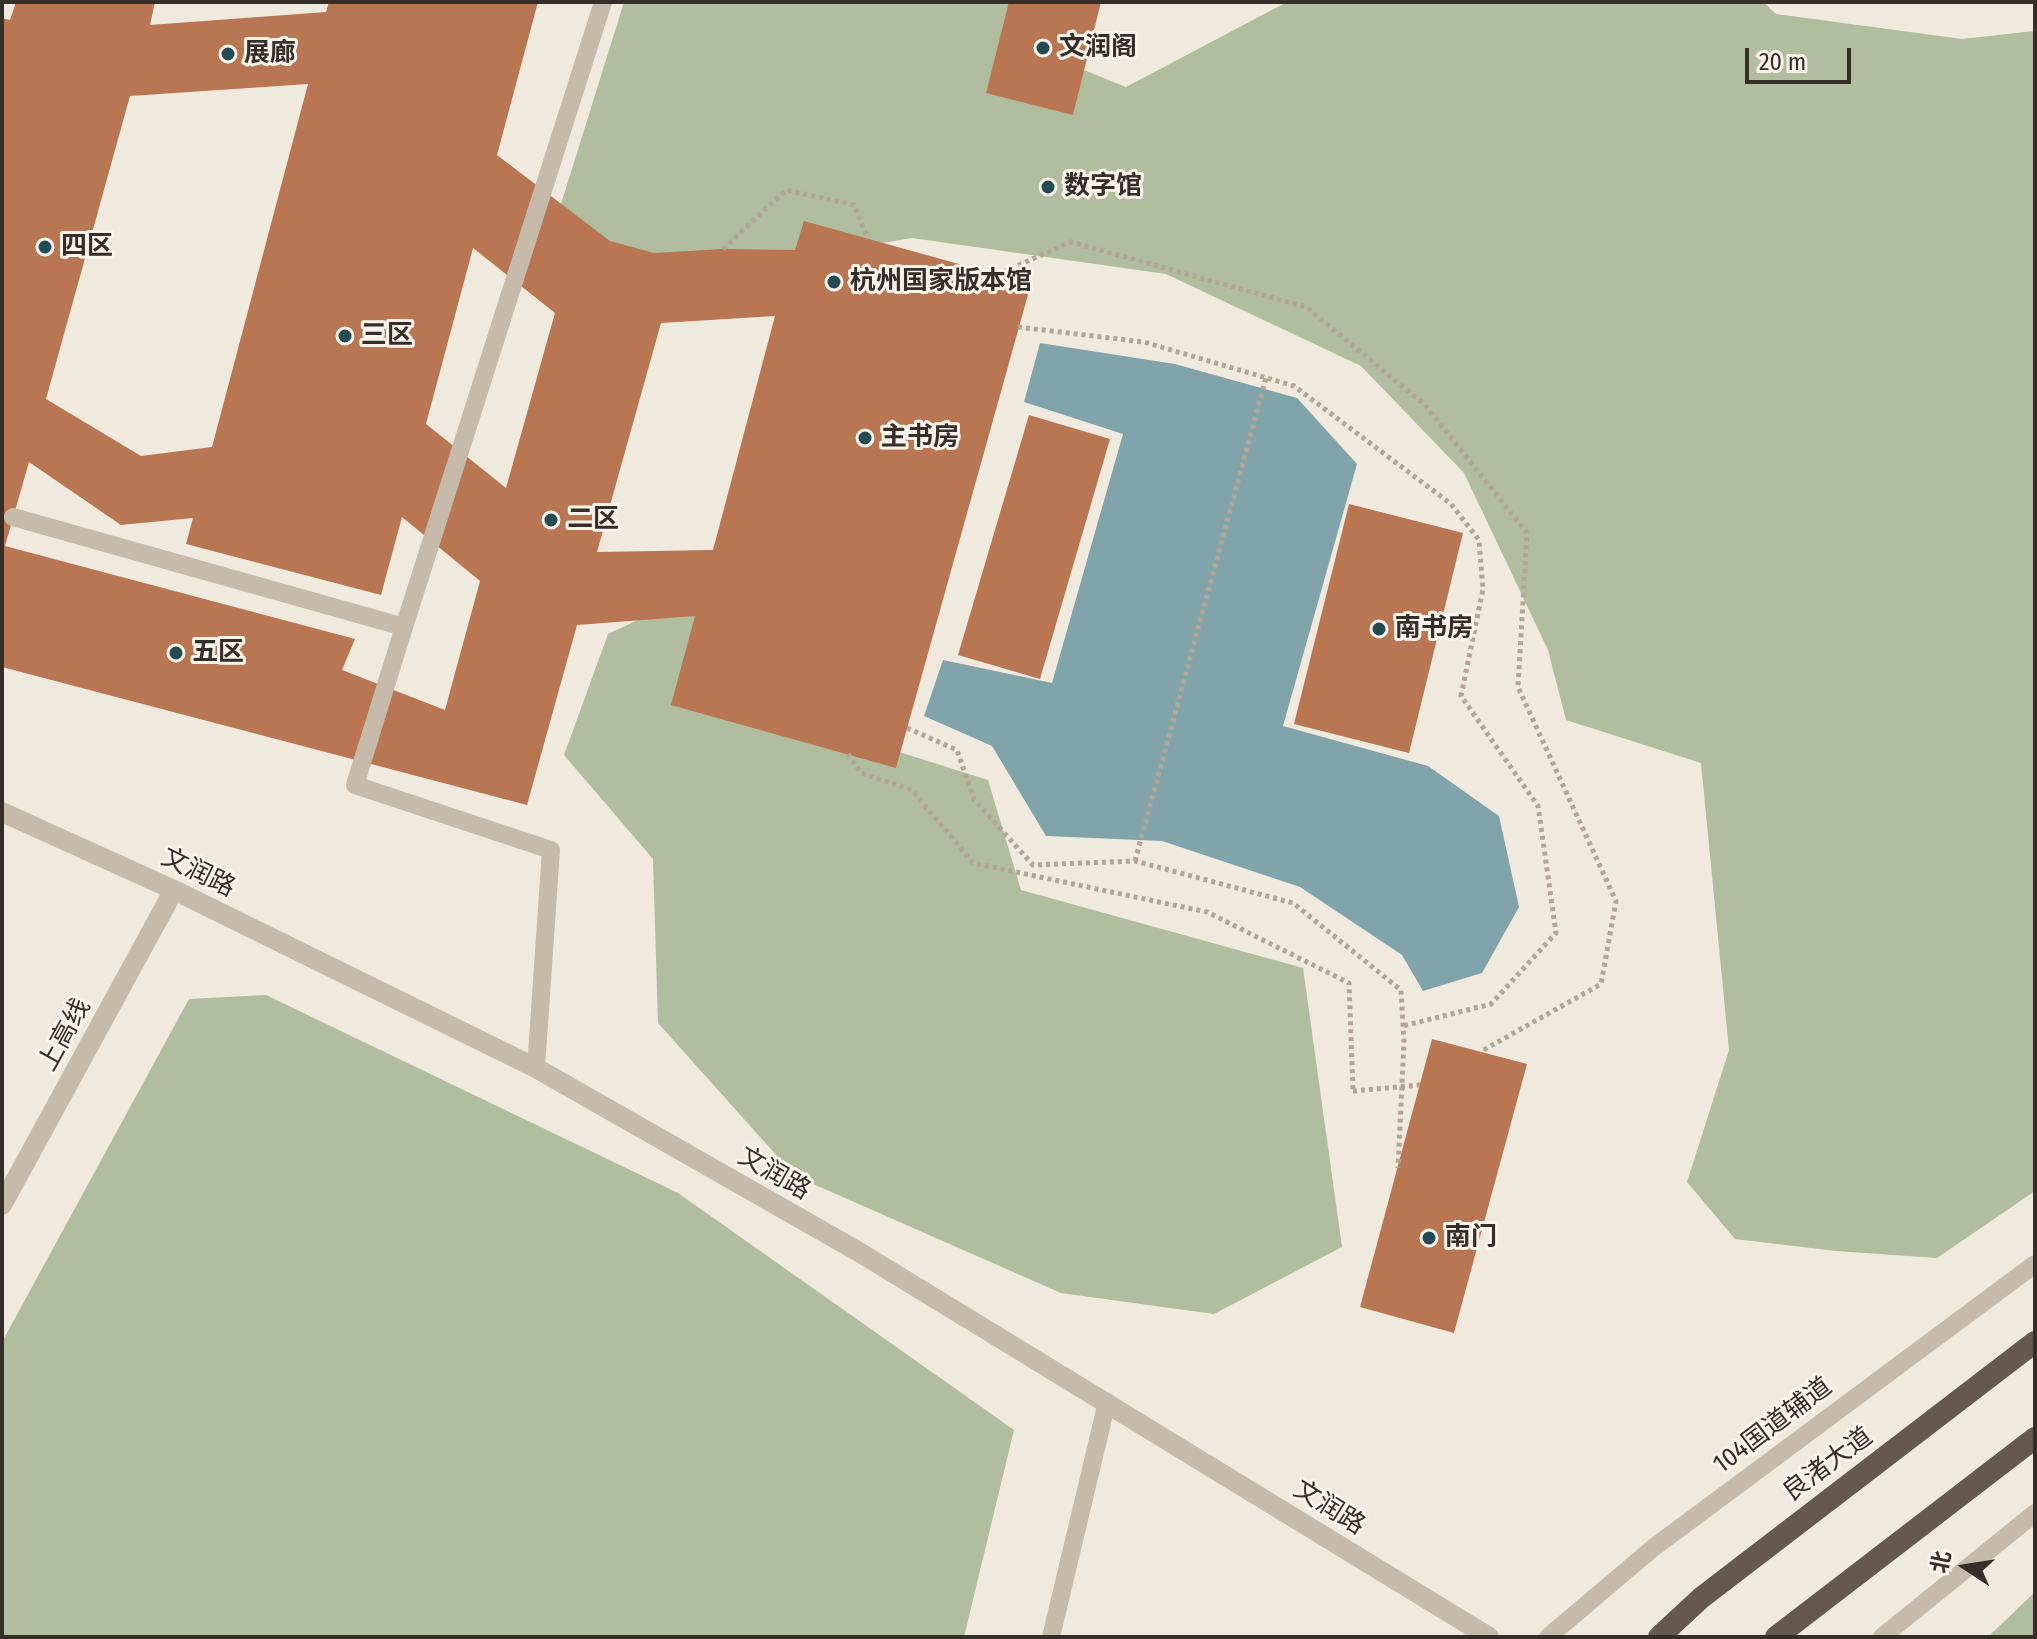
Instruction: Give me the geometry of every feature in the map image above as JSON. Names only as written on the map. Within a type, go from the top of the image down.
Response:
[{"type":"highway","name":"良渚大道","points":[[1659,1637],[1701,1598],[2035,1342]]},
{"type":"highway","points":[[1776,1637],[2035,1438]]},
{"type":"street","name":"文润路","points":[[2,812],[174,890],[536,1068],[859,1252],[1489,1637]]},
{"type":"street","name":"上高线","points":[[2,1205],[174,890]]},
{"type":"lane","points":[[536,1068],[551,850],[355,785],[603,2]]},
{"type":"lane","points":[[13,517],[404,627]]},
{"type":"lane","name":"104国道辅道","points":[[1548,1637],[1653,1548],[2035,1264]]},
{"type":"lane","points":[[1051,1637],[1107,1402]]},
{"type":"lane","points":[[1882,1637],[2035,1513]]},
{"type":"path","points":[[723,249],[786,190],[854,205],[868,239]]},
{"type":"path","points":[[996,275],[1071,242],[1306,307],[1425,405],[1527,533],[1518,687],[1616,901],[1601,984],[1480,1052]]},
{"type":"path","points":[[1018,327],[1144,342],[1294,386],[1451,504],[1479,540],[1483,589],[1461,696],[1538,806],[1556,933],[1491,1004],[1403,1026]]},
{"type":"path","points":[[1135,861],[1266,378]]},
{"type":"path","points":[[907,728],[957,750],[974,799],[1033,865],[1135,861],[1293,903],[1401,990],[1403,1026],[1398,1168]]},
{"type":"path","points":[[848,754],[861,773],[912,790],[973,863],[1207,912],[1349,983],[1353,1091],[1420,1085]]},
{"type":"green space","points":[[624,2],[1008,2],[1027,47],[1126,87],[1287,2],[1763,2],[1776,14],[1962,39],[2035,31],[2035,1191],[1937,1258],[1836,1251],[1735,1239],[1687,1182],[1729,1050],[1701,763],[1566,720],[1548,650],[1464,473],[1361,366],[1166,274],[912,238],[752,265],[541,268]]},
{"type":"green space","points":[[691,595],[804,722],[988,780],[1021,890],[1303,968],[1342,1247],[1214,1314],[1061,1293],[795,1176],[658,1023],[653,859],[564,755],[608,634]]},
{"type":"green space","points":[[266,995],[678,1193],[1014,1430],[964,1637],[2,1637],[2,1342],[189,999]]},
{"type":"green space","points":[[2035,1592],[2035,1637],[1988,1637]]},
{"type":"water","points":[[1040,343],[1175,364],[1297,398],[1357,464],[1283,726],[1428,766],[1499,816],[1519,907],[1482,973],[1423,991],[1402,955],[1300,887],[1162,841],[1046,836],[992,746],[924,716],[943,660],[1052,683],[1123,434],[1024,402]]},
{"type":"building","points":[[16,2],[155,2],[150,25],[326,12],[329,2],[538,2],[497,155],[610,241],[654,253],[723,249],[795,250],[804,221],[1031,284],[896,768],[671,705],[695,616],[577,625],[527,805],[2,667],[2,18],[10,20]],"holes":[[[308,84],[212,447],[141,456],[46,399],[130,96]],[[473,248],[555,313],[506,488],[426,424]],[[775,316],[713,550],[597,552],[661,323]],[[29,462],[121,525],[193,518],[186,544],[381,595],[402,517],[480,581],[445,710],[342,670],[355,639],[5,546]]]},
{"type":"building","name":"文润阁","points":[[1009,2],[1101,2],[1073,115],[986,93]]},
{"type":"building","points":[[1029,415],[1110,439],[1040,679],[958,655]]},
{"type":"building","name":"南书房","points":[[1349,504],[1463,533],[1409,753],[1294,724]]},
{"type":"building","name":"南门","points":[[1432,1039],[1527,1064],[1454,1333],[1360,1307]]},
{"type":"place","name":"文润阁","points":[[1043,48]]},
{"type":"place","name":"展廊","points":[[228,54]]},
{"type":"place","name":"数字馆","points":[[1048,187]]},
{"type":"place","name":"四区","points":[[45,247]]},
{"type":"place","name":"杭州国家版本馆","points":[[834,282]]},
{"type":"place","name":"三区","points":[[345,336]]},
{"type":"place","name":"主书房","points":[[865,438]]},
{"type":"place","name":"二区","points":[[551,520]]},
{"type":"place","name":"南书房","points":[[1379,629]]},
{"type":"place","name":"五区","points":[[176,653]]},
{"type":"place","name":"南门","points":[[1429,1238]]}]
